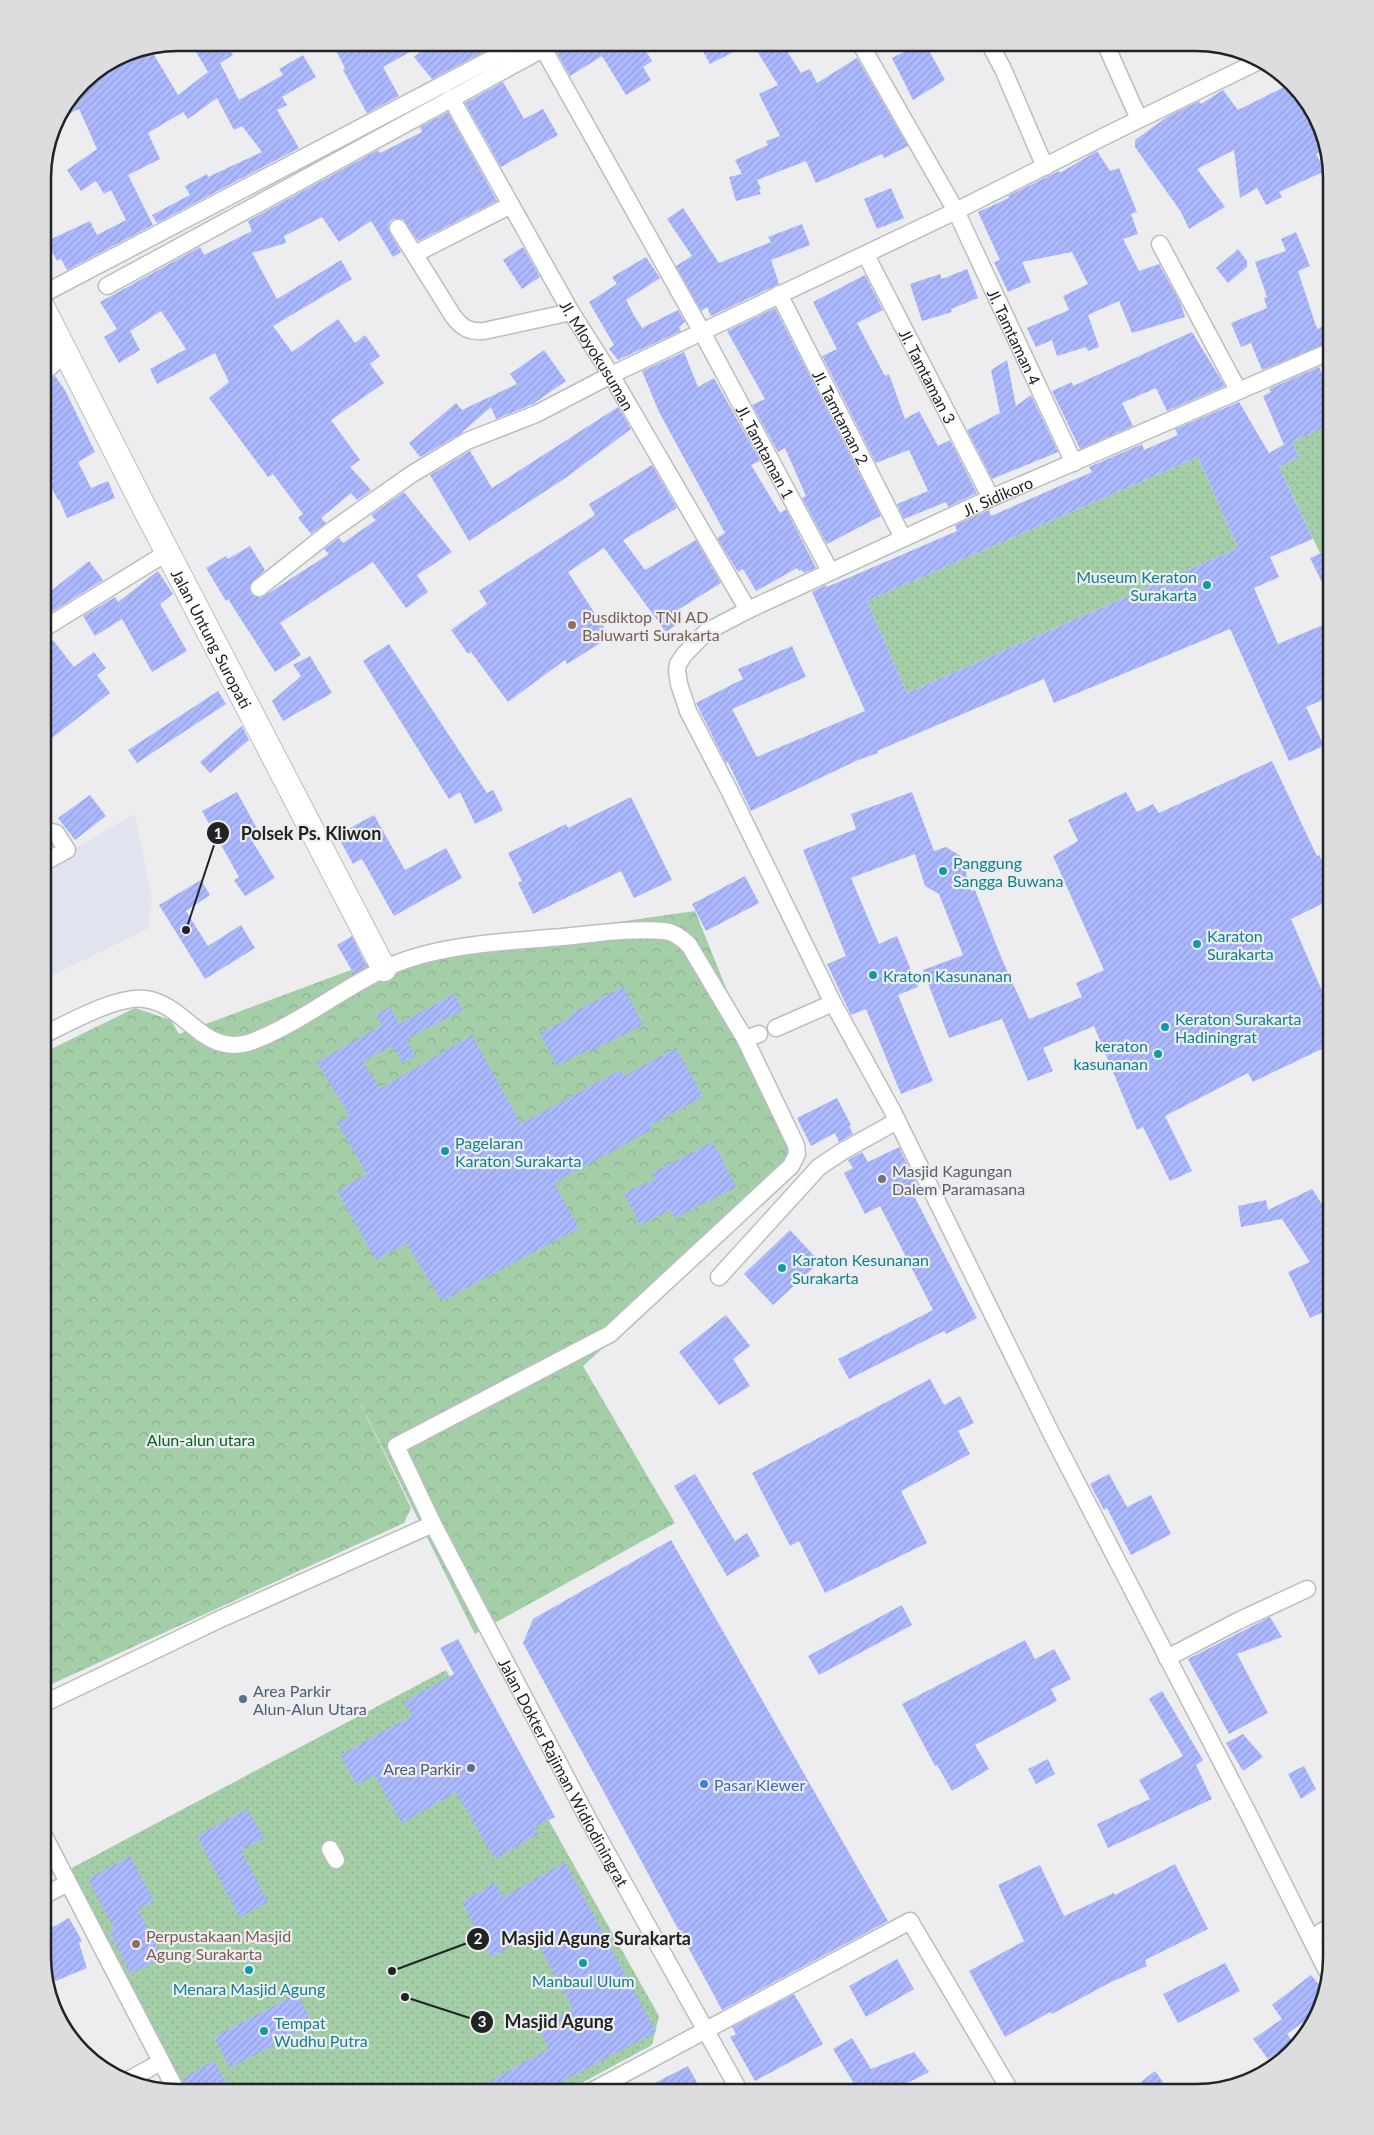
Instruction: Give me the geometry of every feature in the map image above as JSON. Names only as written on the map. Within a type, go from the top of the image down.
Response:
[{"type":"street","points":[[52,289],[506,51]]},
{"type":"street","points":[[107,286],[537,51]]},
{"type":"street","name":"Jl. Tamtaman 1","points":[[552,51],[830,571]]},
{"type":"street","name":"Jl. Tamtaman 4","points":[[865,52],[956,211],[1074,462]]},
{"type":"street","points":[[994,52],[1046,167]]},
{"type":"street","points":[[1109,52],[1139,120]]},
{"type":"street","points":[[259,588],[331,531],[420,470],[467,441],[536,414],[611,375],[956,211],[1252,64]]},
{"type":"street","name":"Jl. Mloyokusuman","points":[[451,98],[571,312],[611,375],[748,610]]},
{"type":"street","points":[[415,254],[511,205]]},
{"type":"street","points":[[398,228],[460,326],[469,330],[496,329],[571,312]]},
{"type":"street","points":[[1160,244],[1238,390]]},
{"type":"street","name":"Jl. Tamtaman 3","points":[[866,254],[991,498]]},
{"type":"street","name":"Jl. Tamtaman 2","points":[[779,294],[903,538]]},
{"type":"street","name":"Jalan Untung Suropati","points":[[52,325],[384,969]]},
{"type":"street","points":[[52,365],[66,353]]},
{"type":"street","name":"Jl. Sidikoro","points":[[833,1003],[729,790],[688,711],[677,678],[678,664],[692,645],[706,632],[830,571],[1238,390],[1323,356]]},
{"type":"street","points":[[52,624],[168,552]]},
{"type":"street","points":[[52,832],[56,833],[66,850],[52,858]]},
{"type":"street","name":"Jalan Dokter Rajiman Widiodiningrat","points":[[384,969],[410,958],[437,951],[591,934],[664,931],[682,938],[690,945],[752,1036],[797,1148],[795,1159],[791,1166],[610,1334],[396,1446],[433,1524],[586,1818],[736,2084]]},
{"type":"street","points":[[52,1031],[115,1003],[133,999],[146,999],[161,1004],[211,1040],[225,1045],[238,1046],[254,1041],[279,1029],[384,969]]},
{"type":"street","points":[[776,1028],[833,1003],[897,1121],[1051,1433],[1323,1961]]},
{"type":"street","points":[[719,1277],[819,1167],[843,1151],[897,1121]]},
{"type":"street","points":[[51,1700],[216,1621],[433,1524]]},
{"type":"street","points":[[1167,1658],[1238,1621],[1307,1590]]},
{"type":"street","points":[[51,1851],[172,2083]]},
{"type":"street","points":[[51,1891],[68,1883]]},
{"type":"street","points":[[606,2083],[910,1921],[1006,2084]]},
{"type":"street","points":[[1311,1938],[1323,1931]]},
{"type":"street","points":[[135,2076],[161,2062]]},
{"type":"shaded area","points":[[135,814],[152,899],[149,928],[52,976],[52,861]]},
{"type":"shaded area","points":[[51,1864],[54,1870],[51,1878]]},
{"type":"green space","points":[[1323,428],[1323,552],[1320,553],[1279,467],[1299,457],[1292,442]]},
{"type":"green space","points":[[1198,457],[1238,548],[907,693],[867,601]]},
{"type":"green space","name":"Alun-alun utara","points":[[695,911],[795,1159],[737,1226],[583,1366],[675,1523],[475,1634],[347,1376],[411,1508],[404,1523],[51,1684],[52,1049],[135,1008],[171,1020],[179,1034],[394,954]]},
{"type":"green space","points":[[446,1670],[534,1827],[548,1819],[659,2016],[652,2045],[581,2083],[176,2083],[68,1870]]},
{"type":"building","points":[[195,51],[230,51],[233,55],[220,63],[239,100],[283,75],[279,69],[303,55],[316,77],[282,97],[287,105],[277,110],[299,148],[157,223],[152,215],[190,195],[185,186],[207,174],[208,177],[262,152],[242,126],[234,130],[217,98],[188,119],[183,112],[148,133],[160,159],[128,175],[153,225],[67,270],[61,259],[57,261],[52,251],[52,239],[90,221],[97,235],[126,220],[111,190],[104,194],[96,181],[81,191],[67,170],[97,149],[79,109],[69,114],[73,108],[95,83],[108,73],[122,64],[138,58],[154,54],[178,95],[208,72]]},
{"type":"building","points":[[336,51],[411,51],[383,67],[399,96],[367,113],[343,70],[345,68]]},
{"type":"building","points":[[421,51],[485,51],[432,79],[414,57]]},
{"type":"building","points":[[560,51],[646,51],[652,61],[643,67],[651,80],[626,95],[602,56],[570,76],[557,53]]},
{"type":"building","points":[[703,52],[734,52],[710,64]]},
{"type":"building","points":[[757,52],[787,52],[801,73],[810,69],[817,83],[857,58],[908,146],[884,158],[882,154],[816,183],[806,161],[757,180],[761,194],[736,201],[729,177],[742,174],[735,160],[768,145],[766,141],[780,136],[759,94],[778,85]]},
{"type":"building","points":[[904,52],[930,52],[945,80],[913,100],[892,58]]},
{"type":"building","points":[[503,82],[524,119],[543,109],[558,135],[501,167],[465,103]]},
{"type":"building","points":[[1283,87],[1310,122],[1318,145],[1320,152],[1316,154],[1322,166],[1323,172],[1279,192],[1282,197],[1266,205],[1257,188],[1240,198],[1234,150],[1197,169],[1225,207],[1189,229],[1181,212],[1135,147],[1135,140],[1167,117],[1199,101],[1201,104],[1223,90],[1238,110]]},
{"type":"building","points":[[448,112],[497,201],[418,241],[403,219],[393,219],[389,223],[388,229],[401,252],[393,257],[371,221],[339,242],[322,217],[284,236],[286,243],[252,253],[277,299],[341,260],[352,279],[273,326],[292,352],[338,319],[355,343],[365,335],[380,356],[370,364],[384,383],[331,420],[360,460],[350,467],[371,490],[357,500],[351,493],[321,518],[326,523],[311,534],[298,518],[303,514],[273,474],[268,477],[209,398],[229,382],[215,353],[157,384],[150,369],[186,349],[161,311],[130,331],[140,350],[119,363],[104,337],[117,329],[100,302],[200,247],[204,255],[252,231],[248,221],[378,150],[380,153],[422,132],[420,127]]},
{"type":"building","points":[[1097,151],[1110,171],[1119,168],[1137,212],[1131,214],[1138,234],[1123,239],[1139,271],[1159,264],[1180,302],[1185,317],[1132,333],[1119,301],[1088,315],[1099,347],[1088,351],[1086,347],[1057,356],[1052,340],[1036,347],[1027,328],[1069,310],[1063,296],[1088,284],[1072,252],[1022,262],[1031,282],[1008,292],[994,262],[1000,260],[978,212],[1009,198],[1008,196],[1059,171],[1060,173]]},
{"type":"building","points":[[891,188],[904,218],[877,229],[864,199]]},
{"type":"building","points":[[683,208],[719,263],[771,242],[768,237],[802,224],[810,245],[771,260],[779,284],[711,316],[707,307],[701,311],[676,266],[692,256],[667,219]]},
{"type":"building","points":[[1296,232],[1310,266],[1298,271],[1317,329],[1323,326],[1323,345],[1262,370],[1251,343],[1241,347],[1231,323],[1267,308],[1264,298],[1267,297],[1255,262],[1286,251],[1281,239]]},
{"type":"building","points":[[523,247],[540,277],[522,289],[503,260]]},
{"type":"building","points":[[1238,249],[1247,261],[1247,267],[1228,283],[1216,268]]},
{"type":"building","points":[[646,257],[660,278],[626,300],[634,315],[642,328],[678,310],[685,322],[679,327],[681,331],[618,360],[609,349],[614,345],[589,302],[617,284],[612,277]]},
{"type":"building","points":[[967,269],[978,298],[951,309],[952,312],[922,321],[910,284],[940,274],[942,279]]},
{"type":"building","points":[[865,275],[883,310],[857,323],[885,376],[889,374],[905,419],[919,411],[938,446],[950,440],[977,493],[948,507],[946,502],[904,519],[897,504],[928,491],[909,450],[876,463],[822,356],[837,349],[813,302]]},
{"type":"building","points":[[775,308],[881,516],[827,544],[802,498],[806,496],[785,448],[778,452],[752,405],[765,399],[727,331]]},
{"type":"building","points":[[1192,332],[1225,386],[1167,411],[1156,388],[1122,403],[1133,426],[1080,449],[1052,391],[1072,382],[1073,386]]},
{"type":"building","points":[[544,350],[566,381],[533,404],[496,419],[491,407],[460,434],[420,457],[409,443],[456,403],[462,410],[517,384],[510,374]]},
{"type":"building","points":[[684,352],[698,387],[714,378],[760,461],[751,465],[780,513],[786,509],[816,568],[804,573],[797,568],[756,591],[743,569],[738,572],[717,538],[725,533],[659,412],[642,371]]},
{"type":"building","points":[[1007,360],[1016,406],[1031,395],[1058,452],[992,479],[967,430],[1000,413],[991,370]]},
{"type":"building","points":[[1319,367],[1323,376],[1323,428],[1292,442],[1299,457],[1279,467],[1313,539],[1270,557],[1279,577],[1254,588],[1278,644],[1323,625],[1323,700],[1306,707],[1323,746],[1289,761],[1230,629],[1054,703],[1044,679],[877,751],[878,753],[858,760],[751,811],[728,762],[726,763],[696,703],[743,679],[738,669],[792,646],[806,677],[732,709],[757,757],[865,711],[812,592],[957,531],[955,525],[989,510],[991,516],[1092,472],[1089,467],[1142,444],[1144,450],[1178,435],[1175,429],[1239,402],[1269,453],[1284,445],[1263,396],[1271,392],[1269,389]],"holes":[[[1198,457],[1238,548],[907,693],[867,601]]]},
{"type":"building","points":[[55,376],[65,390],[95,452],[78,462],[91,488],[108,481],[115,498],[67,518],[59,499],[52,488],[52,378]]},
{"type":"building","points":[[618,407],[631,429],[567,477],[469,541],[430,475],[470,451],[492,488]]},
{"type":"building","points":[[652,465],[677,508],[623,540],[645,570],[696,540],[721,583],[676,611],[683,620],[666,632],[604,548],[568,572],[610,637],[567,664],[565,660],[508,702],[471,652],[468,654],[451,630],[487,604],[479,591],[595,515],[589,504]]},
{"type":"building","points":[[404,492],[452,552],[417,575],[428,592],[406,608],[373,562],[280,623],[301,655],[275,672],[228,599],[226,601],[206,568],[226,556],[228,559],[250,546],[265,570],[250,585],[252,595],[261,598],[329,554],[324,549],[339,538],[343,543],[376,520],[371,515]]},
{"type":"building","points":[[1323,552],[1323,585],[1310,558]]},
{"type":"building","points":[[89,561],[103,580],[52,612],[52,590]]},
{"type":"building","points":[[158,571],[173,594],[160,604],[187,651],[152,672],[122,619],[95,636],[83,616],[115,597],[118,602]]},
{"type":"building","points":[[53,640],[74,667],[94,652],[106,668],[97,675],[110,693],[52,738]]},
{"type":"building","points":[[389,644],[487,793],[493,790],[503,810],[475,824],[460,792],[449,799],[363,661]]},
{"type":"building","points":[[310,656],[332,693],[283,721],[272,701],[301,676],[293,665]]},
{"type":"building","points":[[218,691],[226,704],[137,763],[128,750]]},
{"type":"building","points":[[242,726],[249,740],[210,773],[200,762]]},
{"type":"building","name":"Karaton Surakarta","points":[[1272,761],[1317,856],[1319,855],[1323,862],[1323,903],[1291,919],[1323,993],[1323,1048],[1253,1082],[1248,1073],[1165,1116],[1192,1171],[1170,1181],[1143,1127],[1137,1130],[1094,1026],[1043,1048],[1053,1071],[1028,1081],[1002,1019],[949,1038],[923,970],[963,955],[939,894],[925,886],[915,854],[851,878],[879,944],[897,936],[918,987],[898,995],[933,1081],[901,1094],[866,1009],[851,1015],[827,964],[846,956],[803,850],[856,829],[851,814],[912,792],[934,851],[946,847],[962,857],[971,891],[975,890],[1001,957],[1029,1019],[1082,997],[1076,983],[1104,970],[1053,856],[1078,841],[1068,820],[1126,792],[1137,812],[1153,804],[1159,813]]},
{"type":"building","points":[[237,792],[260,834],[251,839],[275,878],[245,896],[234,880],[239,877],[202,811]]},
{"type":"building","points":[[90,795],[106,816],[75,840],[58,818]]},
{"type":"building","points":[[631,797],[672,880],[634,898],[621,871],[533,914],[518,883],[522,881],[508,853],[566,824],[568,828]]},
{"type":"building","points":[[374,815],[405,870],[446,848],[462,878],[394,916],[362,859],[353,864],[337,835]]},
{"type":"building","points":[[745,876],[759,903],[706,931],[692,904]]},
{"type":"building","points":[[201,880],[210,895],[186,911],[208,946],[241,925],[255,948],[205,979],[159,905]]},
{"type":"building","points":[[352,936],[367,966],[354,974],[337,945]]},
{"type":"building","points":[[623,987],[643,1025],[557,1066],[540,1033],[573,1016],[572,1013]]},
{"type":"building","name":"Pagelaran Karaton Surakarta","points":[[454,994],[463,1010],[406,1039],[415,1057],[402,1063],[393,1046],[363,1061],[380,1089],[472,1035],[521,1124],[620,1070],[624,1076],[676,1048],[703,1097],[650,1125],[653,1129],[554,1183],[579,1228],[442,1301],[406,1243],[376,1260],[337,1191],[367,1174],[337,1123],[350,1116],[317,1062],[382,1025],[376,1014],[390,1007],[399,1024]]},
{"type":"building","points":[[837,1098],[851,1125],[849,1126],[853,1134],[839,1142],[835,1133],[811,1146],[797,1118]]},
{"type":"building","points":[[713,1142],[736,1187],[675,1218],[671,1210],[640,1225],[624,1193],[655,1179],[652,1173]]},
{"type":"building","points":[[899,1147],[918,1186],[911,1190],[977,1318],[946,1334],[944,1331],[849,1379],[838,1359],[933,1310],[880,1206],[865,1214],[844,1173],[853,1168],[848,1160],[862,1152],[868,1162]]},
{"type":"building","points":[[1312,1189],[1323,1206],[1323,1312],[1310,1318],[1288,1272],[1310,1262],[1282,1219],[1241,1227],[1238,1206],[1266,1200],[1268,1210]]},
{"type":"building","name":"Karaton Kesunanan Surakarta","points":[[790,1230],[820,1262],[773,1305],[744,1274]]},
{"type":"building","points":[[726,1315],[750,1346],[733,1359],[750,1386],[719,1405],[679,1352]]},
{"type":"building","points":[[930,1379],[944,1405],[960,1396],[974,1423],[958,1431],[970,1454],[901,1491],[927,1543],[825,1593],[799,1541],[790,1546],[752,1473]]},
{"type":"building","points":[[695,1474],[735,1541],[747,1533],[760,1556],[727,1576],[674,1486]]},
{"type":"building","points":[[1109,1474],[1127,1507],[1151,1495],[1171,1534],[1131,1555],[1107,1508],[1104,1510],[1090,1484]]},
{"type":"building","name":"Pasar Klewer","points":[[671,1540],[888,1921],[722,2010],[523,1643],[533,1619]]},
{"type":"building","points":[[902,1605],[912,1625],[819,1675],[808,1656]]},
{"type":"building","points":[[1270,1617],[1282,1637],[1237,1654],[1268,1713],[1229,1734],[1188,1659]]},
{"type":"building","points":[[458,1639],[555,1817],[534,1827],[538,1834],[495,1859],[456,1792],[402,1823],[374,1775],[357,1785],[340,1755],[412,1716],[404,1702],[454,1674],[440,1648]]},
{"type":"building","points":[[1025,1640],[1035,1659],[1054,1649],[1071,1679],[1051,1689],[1057,1701],[975,1745],[989,1769],[952,1791],[937,1765],[935,1766],[902,1704]]},
{"type":"building","points":[[1162,1691],[1203,1760],[1196,1765],[1212,1799],[1108,1848],[1097,1824],[1150,1799],[1139,1780],[1183,1756],[1149,1699]]},
{"type":"building","points":[[1243,1734],[1263,1757],[1243,1771],[1226,1743]]},
{"type":"building","points":[[1048,1759],[1055,1774],[1036,1784],[1028,1769]]},
{"type":"building","points":[[1304,1766],[1316,1789],[1301,1799],[1288,1774]]},
{"type":"building","points":[[247,1809],[264,1838],[241,1850],[268,1902],[240,1917],[197,1836]]},
{"type":"building","points":[[130,1856],[154,1901],[138,1909],[162,1958],[131,1974],[109,1931],[114,1928],[88,1879]]},
{"type":"building","name":"Manbaul Ulum","points":[[565,1862],[656,2032],[558,2083],[486,2083],[549,2049],[539,2028],[573,2009],[533,1934],[491,1957],[462,1902],[495,1883],[503,1897]]},
{"type":"building","points":[[1175,1864],[1208,1929],[1145,1960],[1147,1966],[1109,1983],[1052,2014],[1050,2012],[1005,2037],[969,1971],[1024,1941],[998,1885],[1040,1865],[1064,1916],[1114,1893],[1115,1895]]},
{"type":"building","points":[[69,1918],[82,1941],[79,1943],[87,1968],[54,1982],[51,1957],[51,1928]]},
{"type":"building","points":[[897,1959],[914,1989],[866,2017],[849,1986]]},
{"type":"building","points":[[1225,1963],[1240,1991],[1178,2023],[1163,1994]]},
{"type":"building","points":[[1311,1975],[1319,1985],[1310,2013],[1305,2021],[1287,2034],[1291,2040],[1268,2059],[1253,2039],[1282,2019],[1272,2005]]},
{"type":"building","name":"Tempat Wudhu Putra","points":[[297,1994],[313,2024],[230,2068],[214,2037]]},
{"type":"building","points":[[794,1994],[823,2044],[755,2081],[730,2037],[736,2034],[732,2027]]},
{"type":"building","points":[[852,2038],[871,2069],[914,2052],[929,2072],[906,2084],[854,2084],[833,2049]]},
{"type":"building","points":[[214,2061],[226,2083],[186,2083],[183,2078]]},
{"type":"building","points":[[688,2066],[697,2084],[654,2083]]},
{"type":"building","points":[[1155,2071],[1164,2084],[1142,2084],[1141,2082]]},
{"type":"place","name":"Museum Keraton Surakarta","points":[[1207,585]]},
{"type":"place","name":"Pusdiktop TNI AD Baluwarti Surakarta","points":[[572,625]]},
{"type":"place","name":"Panggung Sangga Buwana","points":[[943,871]]},
{"type":"place","name":"Polsek Ps. Kliwon","points":[[186,930]]},
{"type":"place","name":"Karaton Surakarta","points":[[1197,944]]},
{"type":"place","name":"Kraton Kasunanan","points":[[873,975]]},
{"type":"place","name":"Keraton Surakarta Hadiningrat","points":[[1165,1027]]},
{"type":"place","name":"keraton kasunanan","points":[[1158,1054]]},
{"type":"place","name":"Pagelaran Karaton Surakarta","points":[[445,1151]]},
{"type":"place","name":"Masjid Kagungan Dalem Paramasana","points":[[882,1179]]},
{"type":"place","name":"Karaton Kesunanan Surakarta","points":[[782,1268]]},
{"type":"place","name":"Area Parkir Alun-Alun Utara","points":[[243,1699]]},
{"type":"place","name":"Area Parkir","points":[[471,1768]]},
{"type":"place","name":"Pasar Klewer","points":[[704,1784]]},
{"type":"place","name":"Perpustakaan Masjid Agung Surakarta","points":[[136,1944]]},
{"type":"place","name":"Manbaul Ulum","points":[[583,1963]]},
{"type":"place","name":"Menara Masjid Agung","points":[[249,1970]]},
{"type":"place","name":"Masjid Agung Surakarta","points":[[392,1971]]},
{"type":"place","name":"Masjid Agung","points":[[405,1997]]},
{"type":"place","name":"Tempat Wudhu Putra","points":[[264,2031]]}]
